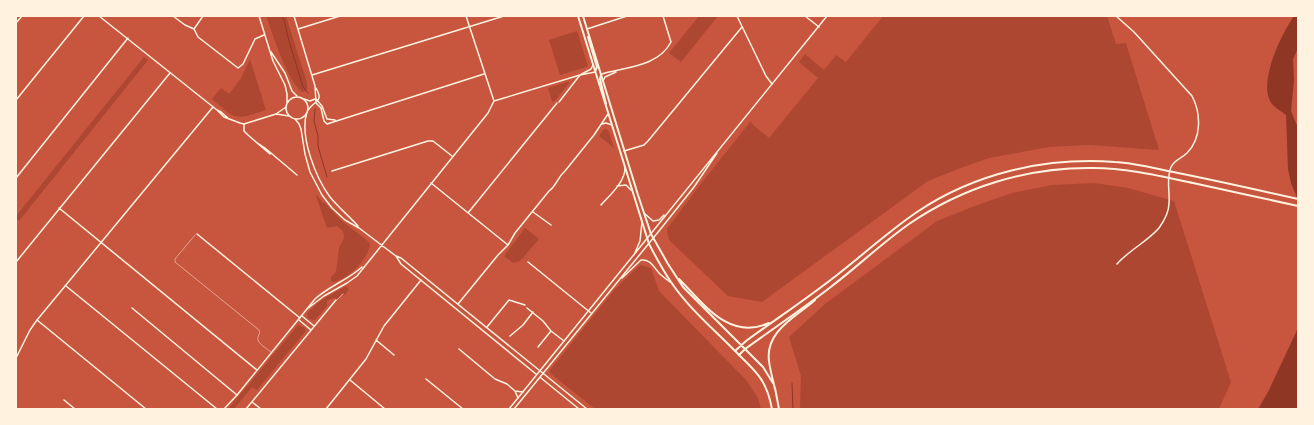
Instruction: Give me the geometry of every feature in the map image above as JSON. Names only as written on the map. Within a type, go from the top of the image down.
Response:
[{"type":"main road","points":[[578,16],[649,244],[658,262],[672,283],[692,308],[762,380],[769,396],[772,409]]},
{"type":"main road","points":[[583,16],[643,212],[653,238],[683,287],[763,367],[770,377],[775,389]]},
{"type":"main road","points":[[588,33],[589,43],[597,67],[595,72]]},
{"type":"main road","points":[[601,74],[600,79],[608,113]]},
{"type":"main road","points":[[735,351],[741,345],[837,275],[916,212],[949,193],[981,180],[1021,168],[1076,161],[1116,162],[1178,173],[1298,199]]},
{"type":"main road","points":[[780,409],[769,361],[769,349],[773,338],[781,327],[907,225],[948,201],[984,185],[1023,174],[1052,169],[1094,168],[1142,172],[1298,206]]},
{"type":"main road","points":[[675,275],[715,315],[729,324],[737,327],[750,328],[762,326],[775,320]]},
{"type":"main road","points":[[739,355],[745,349],[823,293]]},
{"type":"street","points":[[16,23],[22,16]]},
{"type":"street","points":[[16,100],[84,16]]},
{"type":"street","points":[[100,16],[213,107],[224,114],[228,119],[244,124],[276,114],[286,106]]},
{"type":"street","points":[[174,16],[185,25],[194,29],[198,37],[238,68],[243,64],[255,39],[264,35]]},
{"type":"street","points":[[194,29],[203,16]]},
{"type":"street","points":[[259,16],[273,61],[285,85],[287,94],[286,106],[289,116]]},
{"type":"street","points":[[294,16],[315,86],[316,103],[321,108],[325,123],[330,124],[335,120],[484,74]]},
{"type":"street","points":[[298,29],[340,16]]},
{"type":"street","points":[[307,309],[322,297],[352,280],[359,273],[490,110],[494,101],[466,16]]},
{"type":"street","points":[[312,75],[504,16]]},
{"type":"street","points":[[587,29],[627,16]]},
{"type":"street","points":[[603,80],[605,77],[618,71],[653,60],[661,55],[669,46],[670,38],[663,16]]},
{"type":"street","points":[[737,16],[767,79],[772,84]]},
{"type":"street","points":[[805,16],[819,27]]},
{"type":"street","points":[[510,409],[648,240],[667,213],[827,16]]},
{"type":"street","points":[[1116,16],[1134,32],[1192,96],[1196,104],[1199,126],[1192,148],[1172,166],[1168,182],[1169,203],[1163,223],[1152,236],[1124,256],[1117,264]]},
{"type":"street","points":[[624,151],[644,145],[648,141],[742,27]]},
{"type":"street","points":[[16,178],[128,38]]},
{"type":"street","points":[[270,50],[285,73],[292,91],[304,99],[310,101],[315,99]]},
{"type":"street","points":[[468,213],[580,75],[591,69],[593,65]]},
{"type":"street","points":[[601,74],[618,71]]},
{"type":"street","points":[[494,101],[580,75],[595,72]]},
{"type":"street","points":[[16,262],[170,73]]},
{"type":"street","points":[[295,119],[302,118],[318,101],[319,95],[315,86]]},
{"type":"street","points":[[287,103],[293,97],[299,97]]},
{"type":"street","points":[[304,99],[308,105],[306,129],[308,148],[312,163],[321,182],[333,200],[360,228],[424,276],[587,409]]},
{"type":"street","points":[[315,99],[323,106],[327,119],[335,120]]},
{"type":"street","points":[[16,358],[30,330],[37,320],[213,107]]},
{"type":"street","points":[[455,308],[498,255],[508,245],[515,233],[549,191],[555,187],[560,175],[572,163],[601,125],[608,113]]},
{"type":"street","points":[[276,114],[289,116],[295,119],[300,125],[307,163],[316,185],[338,214],[360,228]]},
{"type":"street","points":[[601,125],[606,123],[612,125]]},
{"type":"street","points":[[244,124],[244,131],[297,175]]},
{"type":"street","points":[[332,171],[428,141],[433,141],[452,156]]},
{"type":"street","points":[[514,409],[694,187],[720,148]]},
{"type":"street","points":[[601,205],[617,186],[624,175],[625,168]]},
{"type":"street","points":[[431,183],[508,245]]},
{"type":"street","points":[[617,186],[626,185],[632,190]]},
{"type":"street","points":[[59,208],[258,370]]},
{"type":"street","points":[[533,212],[550,225]]},
{"type":"street","points":[[643,212],[653,221],[659,220],[667,213]]},
{"type":"street","points":[[632,258],[640,241],[642,222]]},
{"type":"street","points":[[197,234],[314,326]]},
{"type":"street","points":[[396,256],[401,264],[579,409]]},
{"type":"street","points":[[617,283],[640,260],[646,260],[652,263],[660,274],[672,283]]},
{"type":"street","points":[[528,262],[591,313]]},
{"type":"street","points":[[224,409],[258,370],[315,299],[330,287],[352,276],[364,265]]},
{"type":"street","points":[[326,409],[366,358],[384,326],[424,276]]},
{"type":"street","points":[[66,286],[217,409]]},
{"type":"street","points":[[330,287],[332,291]]},
{"type":"street","points":[[246,409],[336,300]]},
{"type":"street","points":[[486,327],[509,300],[524,305]]},
{"type":"street","points":[[132,308],[237,395]]},
{"type":"street","points":[[528,308],[543,321],[551,331],[564,341]]},
{"type":"street","points":[[510,336],[523,325],[533,312]]},
{"type":"street","points":[[37,320],[146,409]]},
{"type":"street","points":[[298,320],[311,330]]},
{"type":"street","points":[[538,347],[551,331]]},
{"type":"street","points":[[376,340],[394,355]]},
{"type":"street","points":[[459,349],[495,379],[507,384],[515,391],[518,399]]},
{"type":"street","points":[[426,379],[463,409]]},
{"type":"street","points":[[350,380],[385,409]]},
{"type":"street","points":[[515,391],[523,392]]},
{"type":"street","points":[[64,400],[75,409]]},
{"type":"street","points":[[252,402],[261,409]]},
{"type":"lane","points":[[197,234],[174,259],[175,262],[259,330],[259,342],[272,353]]},
{"type":"lane","points":[[336,300],[338,300],[343,294]]},
{"type":"shaded area","points":[[266,16],[286,16],[307,83],[307,90],[302,92],[291,78],[281,57]]},
{"type":"shaded area","points":[[699,16],[718,16],[681,62],[669,53]]},
{"type":"shaded area","points":[[883,16],[1107,16],[1116,44],[1126,43],[1159,150],[1090,145],[1049,147],[989,158],[928,181],[762,302],[728,296],[669,240],[667,229],[751,121],[752,124],[769,138],[818,78],[799,62],[805,54],[824,70],[836,55],[846,62]]},
{"type":"shaded area","points":[[1294,16],[1298,16],[1298,48],[1293,59],[1294,80],[1291,111],[1298,128],[1298,200],[1291,183],[1288,169],[1286,115],[1271,103],[1267,92],[1267,81],[1273,57]]},
{"type":"shaded area","points":[[577,31],[588,66],[560,75],[549,40]]},
{"type":"shaded area","points":[[144,57],[148,60],[19,221],[16,216]]},
{"type":"shaded area","points":[[250,59],[266,110],[242,117],[232,115],[212,99],[221,88],[229,94],[241,78]]},
{"type":"shaded area","points":[[568,82],[569,83],[554,102],[552,101],[548,88]]},
{"type":"shaded area","points":[[604,129],[608,130],[614,148],[599,136]]},
{"type":"shaded area","points":[[1094,183],[1128,188],[1174,201],[1231,382],[1219,409],[800,409],[801,376],[789,337],[825,304],[937,221],[1012,193],[1052,185]]},
{"type":"shaded area","points":[[317,195],[323,203],[325,203],[341,220],[369,242],[370,246],[361,263],[351,273],[334,282],[331,281],[331,277],[336,272],[339,248],[344,238],[343,231],[337,226],[327,228],[316,196]]},
{"type":"shaded area","points":[[525,228],[539,239],[520,261],[513,263],[504,256]]},
{"type":"shaded area","points":[[640,265],[651,268],[659,291],[746,380],[758,398],[761,409],[595,409],[550,373],[550,370],[615,289]]},
{"type":"shaded area","points":[[346,286],[349,289],[345,295],[342,293],[337,299],[333,298],[327,301],[327,306],[315,320],[308,319],[307,314],[316,305]]},
{"type":"shaded area","points":[[298,325],[304,327],[306,330],[305,332],[257,390],[252,387],[234,409],[228,409]]},
{"type":"shaded area","points":[[1298,328],[1298,409],[1258,409],[1268,392]]},
{"type":"waterway","points":[[282,16],[303,87],[308,93]]},
{"type":"waterway","points":[[315,109],[314,121],[318,136],[318,146],[327,177]]},
{"type":"waterway","points":[[792,383],[793,409]]}]
